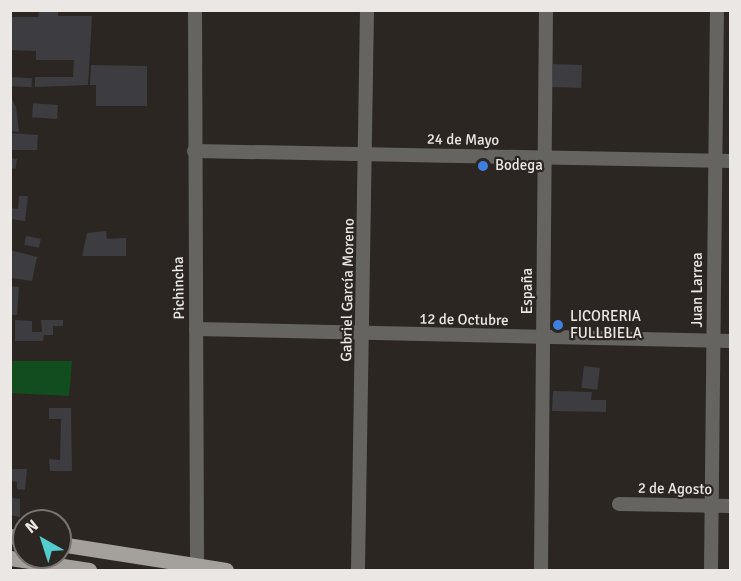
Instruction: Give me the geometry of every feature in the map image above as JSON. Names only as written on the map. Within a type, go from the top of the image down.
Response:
[{"type":"main road","points":[[72,546],[226,570]]},
{"type":"main road","points":[[10,558],[89,570]]},
{"type":"street","name":"Pichincha","points":[[195,10],[197,565]]},
{"type":"street","name":"Gabriel García Moreno","points":[[358,570],[364,334],[367,10]]},
{"type":"street","name":"España","points":[[541,570],[545,338],[546,10]]},
{"type":"street","name":"Juan Larrea","points":[[711,570],[717,10]]},
{"type":"street","name":"24 de Mayo","points":[[194,151],[730,161]]},
{"type":"street","name":"12 de Octubre","points":[[196,329],[730,341]]},
{"type":"street","name":"2 de Agosto","points":[[620,504],[730,506]]},
{"type":"green space","points":[[10,361],[72,361],[69,396],[11,393]]},
{"type":"building","points":[[39,10],[58,10],[58,16],[92,16],[88,85],[35,87],[35,77],[73,77],[74,60],[36,60],[36,51],[10,50],[10,17],[38,17]]},
{"type":"building","points":[[553,64],[582,65],[581,88],[552,87]]},
{"type":"building","points":[[91,65],[147,66],[147,106],[96,106],[96,85],[90,85]]},
{"type":"building","points":[[10,77],[32,78],[31,87],[10,86]]},
{"type":"building","points":[[10,95],[16,107],[19,132],[10,131]]},
{"type":"building","points":[[33,103],[58,105],[57,119],[32,117]]},
{"type":"building","points":[[10,133],[38,135],[37,150],[10,150]]},
{"type":"building","points":[[10,158],[17,159],[16,169],[10,168]]},
{"type":"building","points":[[19,196],[28,196],[25,221],[10,219],[10,208],[18,209]]},
{"type":"building","points":[[106,231],[107,239],[126,238],[126,256],[82,256],[87,233]]},
{"type":"building","points":[[26,236],[41,239],[39,248],[24,245]]},
{"type":"building","points":[[10,250],[37,257],[32,281],[12,278]]},
{"type":"building","points":[[10,286],[19,287],[17,315],[10,315]]},
{"type":"building","points":[[15,320],[32,321],[32,332],[42,332],[41,320],[63,320],[63,326],[53,326],[53,335],[44,335],[43,341],[15,341]]},
{"type":"building","points":[[584,366],[600,368],[597,390],[581,388]]},
{"type":"building","points":[[553,391],[592,392],[591,400],[606,400],[606,412],[552,411]]},
{"type":"building","points":[[49,408],[71,408],[72,471],[50,471],[49,459],[60,460],[61,419],[49,419]]},
{"type":"building","points":[[10,469],[27,469],[25,490],[17,489],[17,482],[10,481]]},
{"type":"building","points":[[10,492],[13,498],[20,499],[20,509],[12,509],[12,515],[10,515]]},
{"type":"place","name":"Bodega","points":[[483,166]]},
{"type":"place","name":"LICORERIA FULLBIELA","points":[[558,325]]}]
